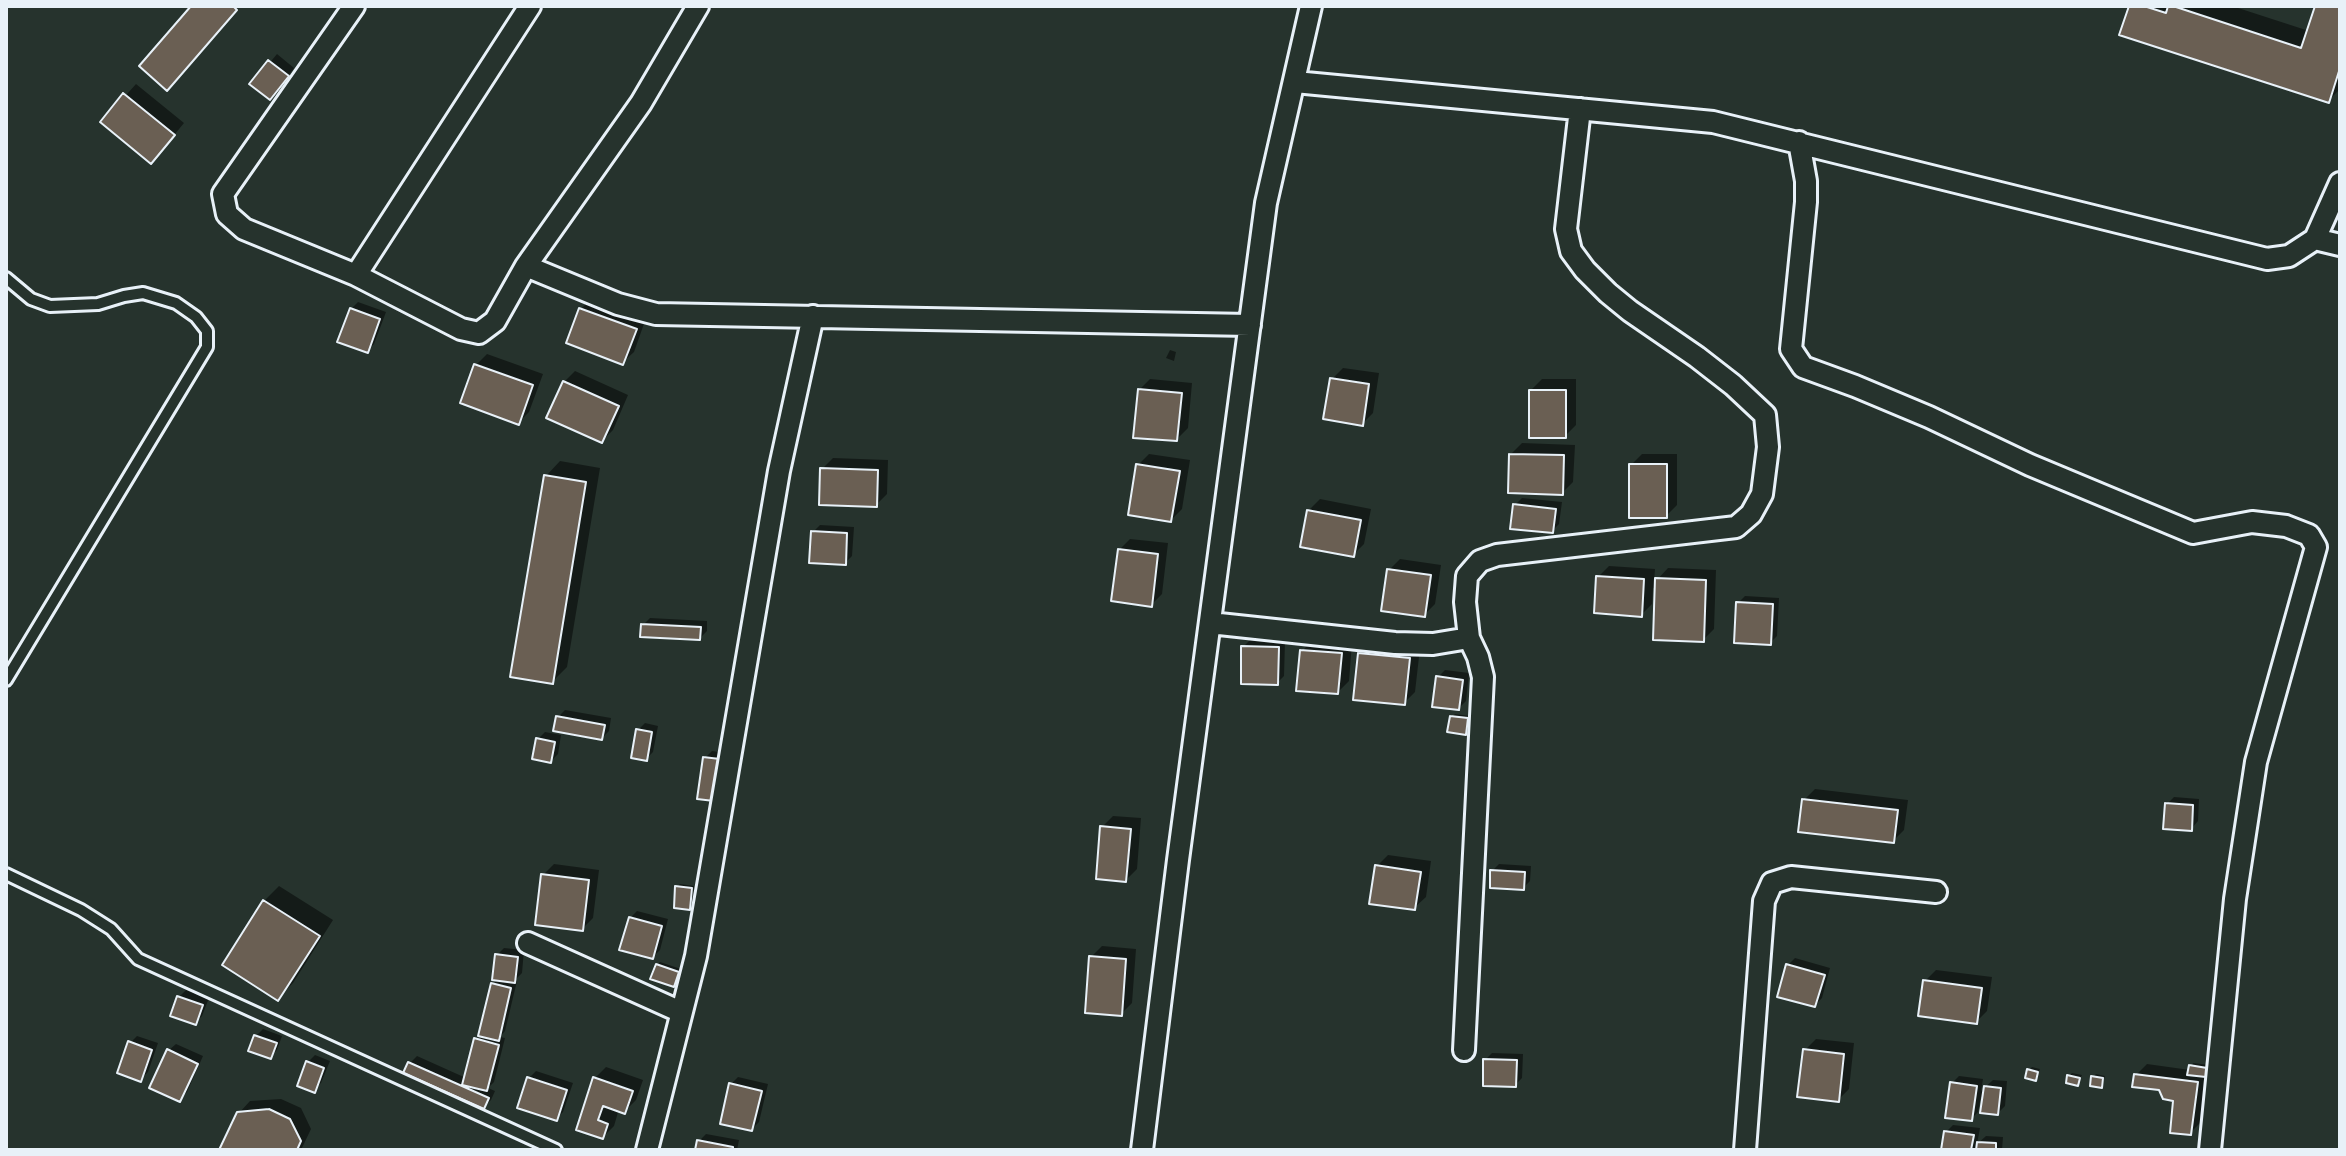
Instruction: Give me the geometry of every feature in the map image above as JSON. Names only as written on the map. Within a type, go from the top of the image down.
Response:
[{"type":"street","points":[[354,6],[223,194],[227,214],[244,229],[356,275],[461,329],[479,333],[495,321],[526,266],[641,103],[698,6]]},
{"type":"street","points":[[356,275],[530,6]]},
{"type":"street","points":[[1142,1150],[1266,203],[1311,6]]},
{"type":"street","points":[[1295,82],[1713,122],[2267,259],[2289,256],[2315,239],[2340,183]]},
{"type":"street","points":[[1464,1050],[1483,677],[1469,638],[1465,602],[1467,576],[1480,561],[1497,555],[1736,527],[1751,514],[1762,494],[1768,447],[1765,415],[1709,366],[1608,293],[1571,251],[1566,229],[1580,109]]},
{"type":"street","points":[[1799,142],[1806,181],[1806,202],[1791,349],[1803,367],[1914,411],[2030,465],[2193,533],[2252,522],[2286,526],[2309,535],[2316,547],[2256,762],[2235,899],[2210,1150]]},
{"type":"street","points":[[2315,239],[2340,245]]},
{"type":"street","points":[[526,266],[618,304],[656,314],[1250,325]]},
{"type":"street","points":[[647,1150],[696,956],[779,471],[813,316]]},
{"type":"street","points":[[1210,623],[1395,643],[1433,644],[1469,638]]},
{"type":"street","points":[[1745,1150],[1764,901],[1772,883],[1791,877],[1936,892]]},
{"type":"street","points":[[528,943],[681,1012]]},
{"type":"lane","points":[[6,278],[31,299],[50,306],[98,304],[143,293],[176,303],[196,317],[207,331],[207,347],[6,680]]},
{"type":"lane","points":[[6,874],[81,910],[111,929],[138,959],[556,1150]]},
{"type":"building","points":[[191,6],[233,6],[237,10],[167,91],[139,66]]},
{"type":"building","points":[[2129,6],[2144,6],[2166,13],[2168,6],[2173,6],[2301,48],[2315,6],[2340,6],[2340,68],[2329,103],[2119,35]]},
{"type":"building","points":[[268,60],[289,76],[270,100],[249,84]]},
{"type":"building","points":[[123,93],[175,135],[151,164],[100,122]]},
{"type":"building","points":[[350,308],[380,319],[368,353],[337,342]]},
{"type":"building","points":[[579,308],[637,329],[623,365],[566,343]]},
{"type":"building","points":[[474,364],[533,385],[519,425],[460,403]]},
{"type":"building","points":[[1330,378],[1369,384],[1363,426],[1323,419]]},
{"type":"building","points":[[563,381],[619,406],[602,443],[546,418]]},
{"type":"building","points":[[1138,389],[1182,393],[1177,441],[1133,438]]},
{"type":"building","points":[[1529,390],[1566,390],[1566,438],[1529,438]]},
{"type":"building","points":[[1509,454],[1564,455],[1563,495],[1508,493]]},
{"type":"building","points":[[1136,464],[1180,471],[1171,522],[1128,515]]},
{"type":"building","points":[[1629,464],[1667,464],[1667,518],[1629,518]]},
{"type":"building","points":[[820,468],[878,470],[877,507],[819,505]]},
{"type":"building","points":[[544,475],[586,482],[553,684],[510,677]]},
{"type":"building","points":[[1513,504],[1556,509],[1553,533],[1510,529]]},
{"type":"building","points":[[1307,510],[1361,520],[1354,557],[1300,547]]},
{"type":"building","points":[[811,531],[847,533],[846,565],[809,563]]},
{"type":"building","points":[[1118,549],[1158,554],[1152,607],[1111,601]]},
{"type":"building","points":[[1387,569],[1431,575],[1425,617],[1381,611]]},
{"type":"building","points":[[1596,576],[1644,579],[1642,617],[1594,613]]},
{"type":"building","points":[[1655,578],[1706,580],[1704,642],[1653,640]]},
{"type":"building","points":[[1736,602],[1773,604],[1771,645],[1734,643]]},
{"type":"building","points":[[641,624],[701,627],[700,640],[640,637]]},
{"type":"building","points":[[1241,646],[1279,647],[1278,685],[1241,684]]},
{"type":"building","points":[[1300,650],[1342,653],[1338,694],[1296,691]]},
{"type":"building","points":[[1358,653],[1410,658],[1405,705],[1353,700]]},
{"type":"building","points":[[1436,676],[1463,680],[1459,710],[1432,707]]},
{"type":"building","points":[[556,716],[605,725],[602,740],[553,731]]},
{"type":"building","points":[[1450,716],[1468,718],[1466,735],[1447,732]]},
{"type":"building","points":[[636,729],[652,732],[647,761],[631,758]]},
{"type":"building","points":[[536,738],[555,742],[551,763],[532,759]]},
{"type":"building","points":[[703,757],[720,759],[714,801],[697,799]]},
{"type":"building","points":[[1802,799],[1898,810],[1894,843],[1798,832]]},
{"type":"building","points":[[2165,803],[2193,805],[2192,831],[2163,829]]},
{"type":"building","points":[[1100,826],[1131,829],[1126,882],[1096,879]]},
{"type":"building","points":[[1375,865],[1421,872],[1415,910],[1369,904]]},
{"type":"building","points":[[1490,870],[1525,872],[1524,890],[1490,888]]},
{"type":"building","points":[[541,874],[589,880],[583,931],[535,925]]},
{"type":"building","points":[[675,886],[692,888],[690,910],[674,908]]},
{"type":"building","points":[[263,900],[320,936],[278,1001],[222,965]]},
{"type":"building","points":[[629,917],[662,926],[653,959],[619,950]]},
{"type":"building","points":[[495,954],[518,957],[515,983],[492,980]]},
{"type":"building","points":[[1089,956],[1126,959],[1122,1016],[1085,1013]]},
{"type":"building","points":[[656,964],[679,972],[674,987],[650,979]]},
{"type":"building","points":[[1786,964],[1825,975],[1815,1007],[1777,997]]},
{"type":"building","points":[[1923,980],[1982,988],[1977,1024],[1918,1016]]},
{"type":"building","points":[[491,983],[511,988],[499,1041],[478,1036]]},
{"type":"building","points":[[177,996],[203,1005],[196,1025],[170,1016]]},
{"type":"building","points":[[254,1035],[277,1043],[271,1059],[248,1051]]},
{"type":"building","points":[[474,1038],[499,1045],[487,1091],[462,1085]]},
{"type":"building","points":[[128,1041],[152,1050],[141,1082],[117,1073]]},
{"type":"building","points":[[167,1049],[198,1064],[180,1102],[149,1088]]},
{"type":"building","points":[[1803,1049],[1844,1054],[1839,1102],[1797,1097]]},
{"type":"building","points":[[1483,1059],[1517,1060],[1516,1087],[1483,1086]]},
{"type":"building","points":[[306,1061],[324,1068],[315,1093],[297,1086]]},
{"type":"building","points":[[408,1062],[489,1098],[484,1109],[403,1073]]},
{"type":"building","points":[[2189,1065],[2207,1068],[2206,1077],[2187,1075]]},
{"type":"building","points":[[2027,1069],[2038,1072],[2036,1081],[2025,1078]]},
{"type":"building","points":[[2134,1074],[2198,1082],[2191,1135],[2170,1133],[2173,1101],[2163,1099],[2159,1090],[2132,1087]]},
{"type":"building","points":[[2067,1075],[2080,1078],[2078,1086],[2066,1083]]},
{"type":"building","points":[[2091,1076],[2103,1078],[2102,1088],[2090,1086]]},
{"type":"building","points":[[527,1077],[567,1090],[557,1121],[517,1108]]},
{"type":"building","points":[[593,1077],[633,1091],[625,1114],[603,1106],[598,1120],[608,1124],[603,1139],[576,1130]]},
{"type":"building","points":[[1950,1082],[1977,1086],[1972,1121],[1945,1118]]},
{"type":"building","points":[[729,1083],[762,1091],[752,1131],[720,1124]]},
{"type":"building","points":[[1984,1086],[2001,1088],[1998,1115],[1980,1113]]},
{"type":"building","points":[[269,1109],[290,1119],[301,1141],[297,1150],[219,1150],[237,1112]]},
{"type":"building","points":[[1944,1131],[1974,1135],[1971,1150],[1941,1150]]},
{"type":"building","points":[[697,1140],[733,1147],[733,1150],[695,1150]]},
{"type":"building","points":[[1977,1142],[1996,1143],[1996,1150],[1976,1150]]}]
